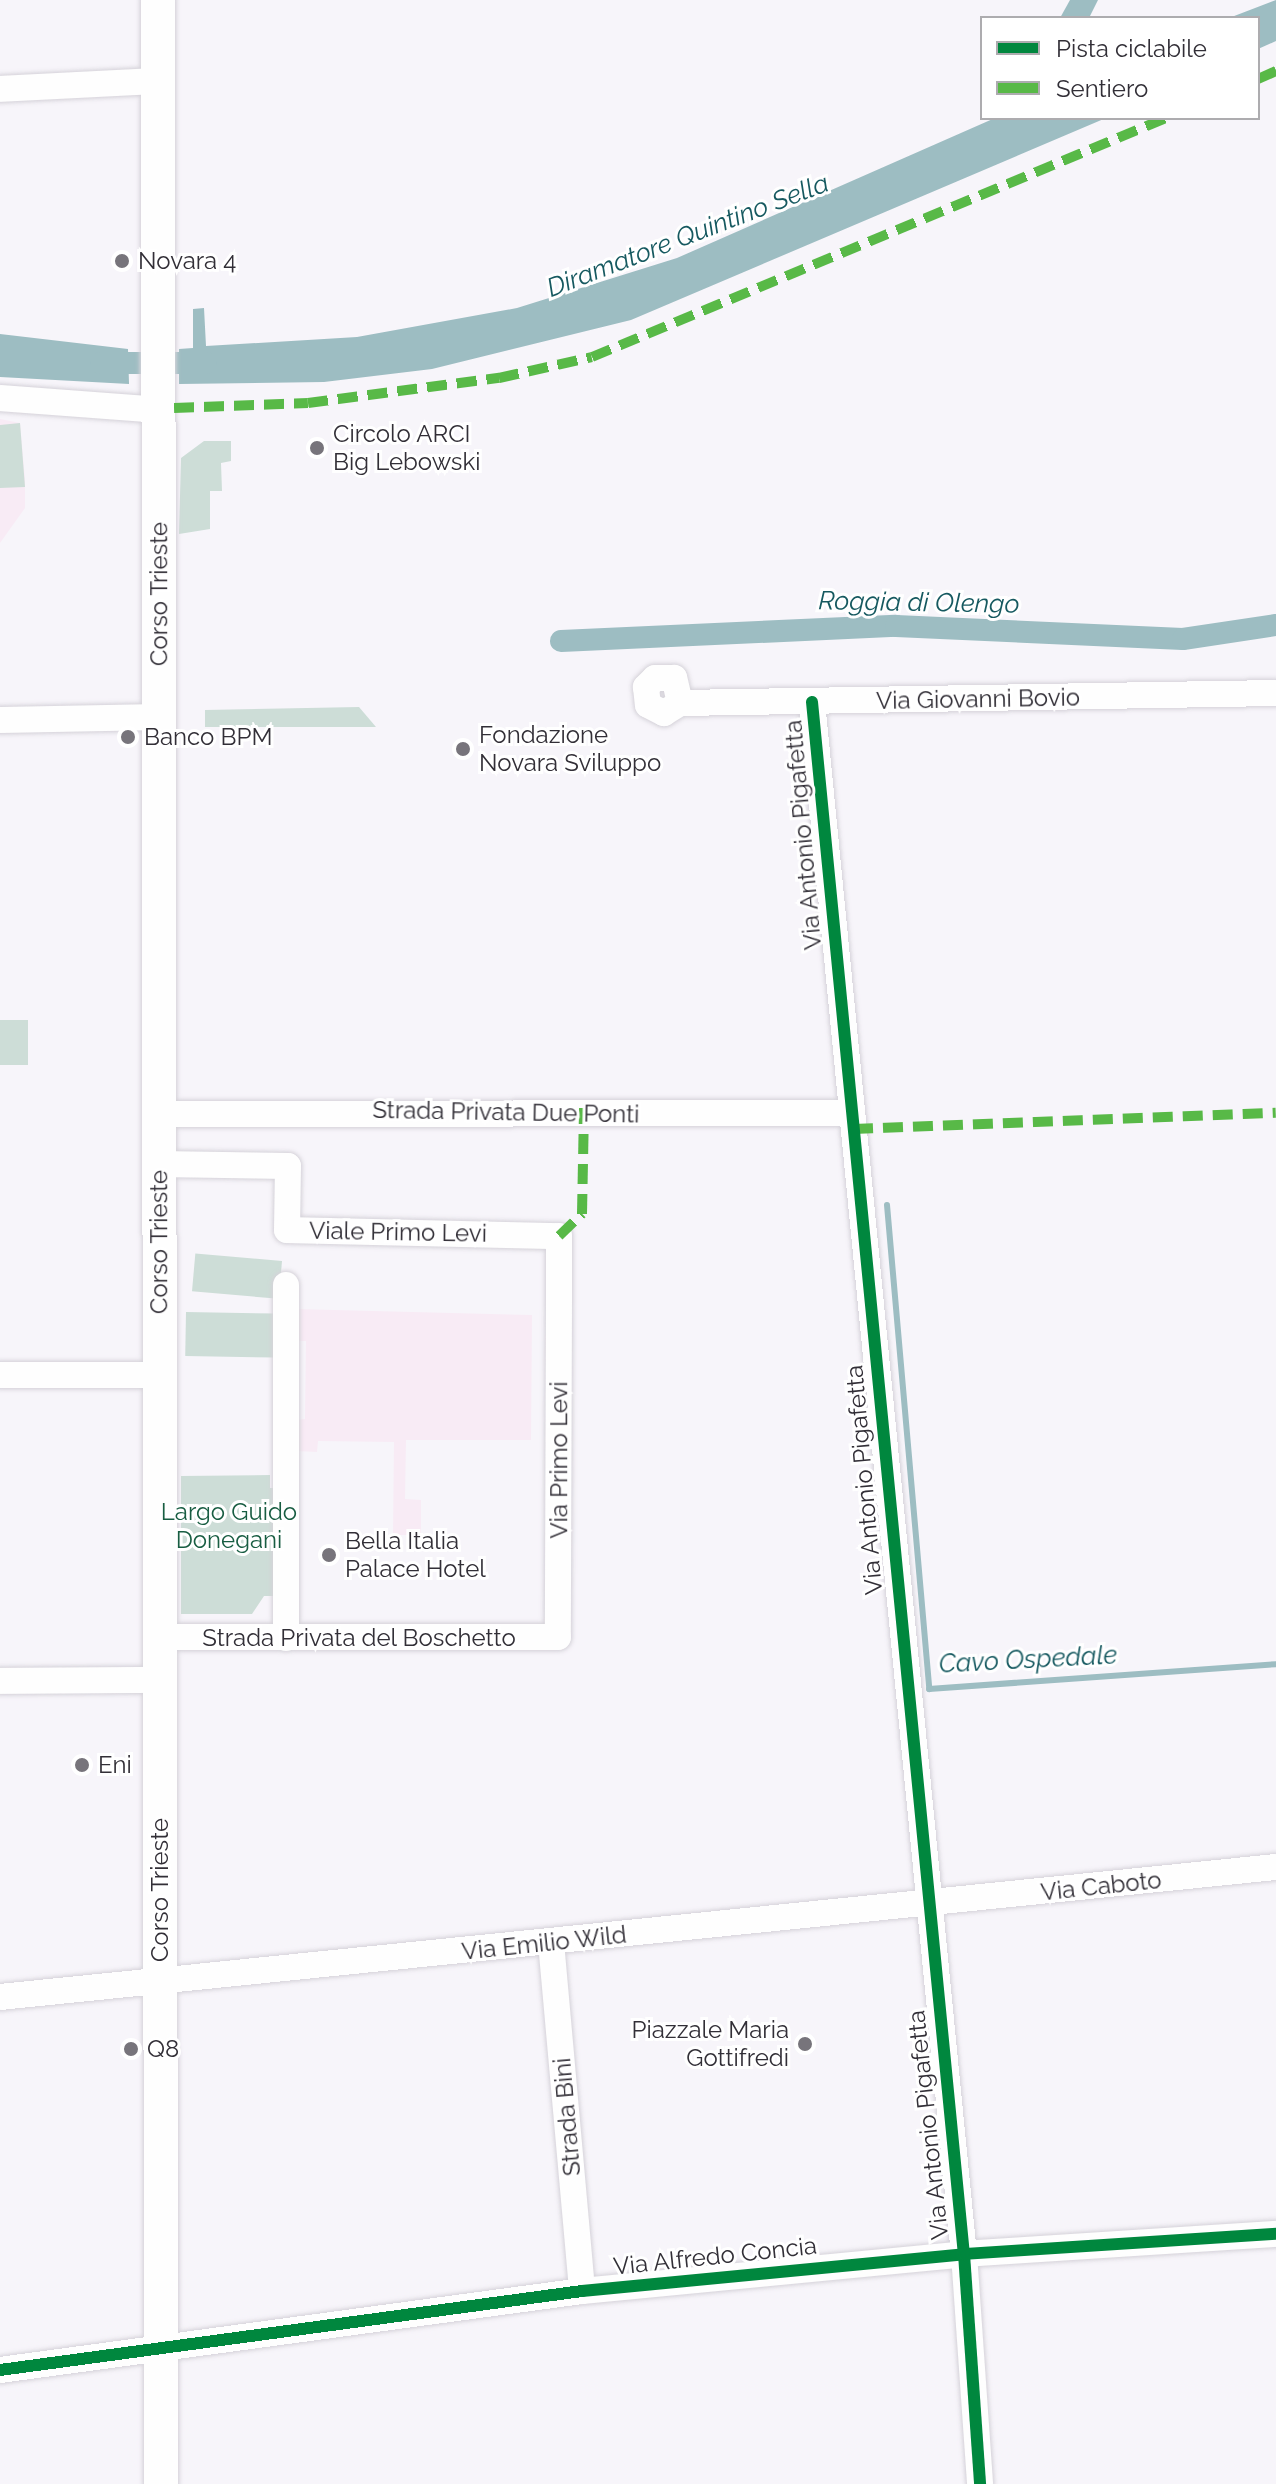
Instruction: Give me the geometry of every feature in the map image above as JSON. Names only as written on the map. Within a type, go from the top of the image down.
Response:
[{"type":"main road","name":"Corso Trieste","points":[[158,0],[161,2484]]},
{"type":"street","points":[[0,89],[158,81]]},
{"type":"street","points":[[0,398],[158,410]]},
{"type":"street","name":"Via Giovanni Bovio","points":[[680,703],[1276,693]]},
{"type":"street","name":"Via Antonio Pigafetta","points":[[812,702],[927,1904],[964,2254],[980,2484]]},
{"type":"street","points":[[0,720],[159,717]]},
{"type":"street","name":"Strada Privata Due Ponti","points":[[159,1114],[851,1113]]},
{"type":"street","name":"Viale Primo Levi","points":[[159,1164],[288,1166],[287,1230],[559,1236],[558,1283]]},
{"type":"street","name":"Via Primo Levi","points":[[558,1283],[558,1637]]},
{"type":"street","points":[[286,1285],[286,1638]]},
{"type":"street","points":[[0,1375],[160,1375]]},
{"type":"street","name":"Strada Privata del Boschetto","points":[[160,1637],[558,1637]]},
{"type":"street","points":[[0,1681],[160,1680]]},
{"type":"street","name":"Via Caboto","points":[[927,1904],[1276,1867]]},
{"type":"street","name":"Via Emilio Wild","points":[[0,1997],[927,1904]]},
{"type":"street","name":"Strada Bini","points":[[551,1942],[582,2291]]},
{"type":"street","name":"Via Alfredo Concia","points":[[0,2370],[161,2345],[582,2291],[964,2254],[1276,2234]]},
{"type":"shaded area","points":[[0,419],[20,423],[25,508],[0,543]]},
{"type":"shaded area","points":[[295,1309],[532,1315],[531,1440],[406,1440],[405,1499],[421,1500],[421,1535],[393,1535],[394,1442],[318,1441],[317,1452],[296,1451],[296,1420],[305,1419],[306,1341],[295,1341]]},
{"type":"green space","points":[[20,423],[25,487],[0,488],[0,425]]},
{"type":"green space","points":[[204,441],[231,441],[231,461],[221,463],[222,491],[210,491],[210,529],[179,534],[181,458]]},
{"type":"green space","points":[[359,707],[376,727],[205,727],[205,710]]},
{"type":"green space","points":[[0,1020],[28,1020],[28,1065],[0,1065]]},
{"type":"green space","points":[[195,1253],[282,1261],[279,1299],[192,1291]]},
{"type":"green space","points":[[186,1312],[277,1314],[276,1358],[185,1356]]},
{"type":"green space","name":"Largo Guido Donegani","points":[[270,1475],[270,1488],[285,1488],[278,1596],[264,1596],[252,1614],[181,1614],[181,1476]]},
{"type":"water","points":[[1070,0],[1098,0],[1090,16],[1061,16]]},
{"type":"water","points":[[1276,0],[1276,41],[1260,48],[1260,16],[1234,16]]},
{"type":"water","points":[[990,120],[1101,120],[631,320],[432,369],[324,382],[179,384],[179,349],[193,348],[193,309],[204,308],[206,346],[357,337],[517,308],[677,258]]},
{"type":"water","points":[[0,334],[128,349],[129,384],[0,377]]},
{"type":"waterway","name":"Diramatore Quintino Sella","points":[[101,363],[206,363]]},
{"type":"waterway","name":"Roggia di Olengo","points":[[561,641],[896,626],[1183,639],[1276,625]]},
{"type":"waterway","name":"Cavo Ospedale","points":[[887,1205],[929,1689],[1276,1664]]},
{"type":"marked path","points":[[1260,78],[1276,71]]},
{"type":"marked path","points":[[174,408],[308,403],[499,378],[592,357],[1161,120]]},
{"type":"marked path","points":[[559,1236],[582,1214],[584,1108]]},
{"type":"marked path","points":[[853,1129],[1276,1113]]},
{"type":"cycle path","points":[[812,702],[964,2254],[980,2484]]},
{"type":"cycle path","points":[[0,2370],[582,2291],[964,2254],[1276,2234]]},
{"type":"place","name":"Novara 4","points":[[122,261]]},
{"type":"place","name":"Circolo ARCI Big Lebowski","points":[[317,448]]},
{"type":"place","name":"Banco BPM","points":[[128,737]]},
{"type":"place","name":"Fondazione Novara Sviluppo","points":[[463,749]]},
{"type":"place","name":"Bella Italia Palace Hotel","points":[[329,1555]]},
{"type":"place","name":"Eni","points":[[82,1765]]},
{"type":"place","name":"Piazzale Maria Gottifredi","points":[[805,2044]]},
{"type":"place","name":"Q8","points":[[131,2049]]}]
